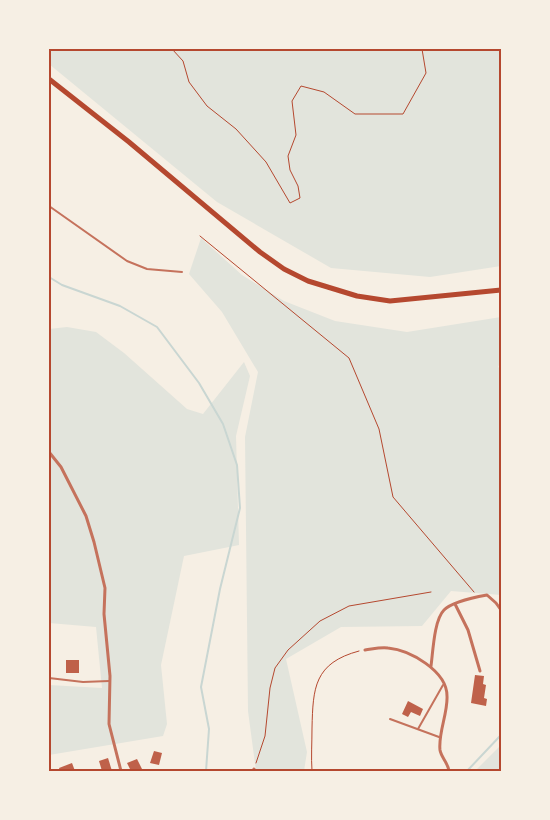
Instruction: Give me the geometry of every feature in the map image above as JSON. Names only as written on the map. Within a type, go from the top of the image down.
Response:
[{"type":"main road","points":[[49,79],[129,142],[260,252],[284,269],[308,281],[357,296],[390,301],[501,290]]},
{"type":"street","points":[[49,452],[61,467],[86,516],[105,588],[104,614],[110,680],[109,724],[121,771]]},
{"type":"street","points":[[431,666],[438,621],[443,611],[449,606],[487,595],[501,610]]},
{"type":"street","points":[[455,604],[468,630],[480,671]]},
{"type":"street","points":[[365,650],[378,648],[396,650],[431,666],[444,683],[448,698],[440,750],[449,771]]},
{"type":"lane","points":[[49,206],[127,261],[147,269],[182,272]]},
{"type":"lane","points":[[49,678],[83,682],[110,680]]},
{"type":"lane","points":[[418,729],[444,683]]},
{"type":"lane","points":[[390,719],[442,738]]},
{"type":"path","points":[[172,49],[183,61],[190,82],[207,106],[236,129],[266,162],[290,203],[300,198],[298,186],[290,170],[288,156],[296,135],[292,101],[301,86],[324,92],[355,114],[403,114],[426,73],[422,49]]},
{"type":"path","points":[[200,236],[350,358],[379,429],[393,497],[478,597]]},
{"type":"path","points":[[253,770],[261,752],[265,736],[270,688],[275,668],[288,650],[320,621],[349,606],[431,592]]},
{"type":"path","points":[[312,771],[312,709],[317,680],[322,672],[334,662],[348,654],[365,650]]},
{"type":"shaded area","points":[[49,49],[501,49],[501,266],[430,277],[331,268],[217,202],[49,64]]},
{"type":"shaded area","points":[[201,238],[242,275],[284,301],[335,321],[407,332],[501,317],[501,361],[498,367],[501,369],[501,595],[451,591],[422,626],[341,627],[286,659],[307,752],[304,771],[256,771],[248,711],[245,437],[258,372],[222,312],[189,274]]},
{"type":"shaded area","points":[[67,327],[96,332],[124,353],[187,409],[203,414],[244,362],[250,376],[236,436],[239,545],[184,556],[161,665],[167,724],[163,736],[49,755],[49,685],[102,688],[96,627],[49,623],[49,329]]},
{"type":"shaded area","points":[[501,745],[501,771],[475,771]]},
{"type":"building","points":[[66,660],[79,660],[79,673],[66,673]]},
{"type":"building","points":[[475,675],[484,676],[483,684],[486,685],[484,698],[487,699],[486,706],[471,703]]},
{"type":"building","points":[[408,701],[423,709],[420,716],[411,712],[408,717],[402,714]]},
{"type":"building","points":[[154,751],[162,753],[159,765],[150,763]]},
{"type":"building","points":[[108,758],[112,771],[102,771],[99,761]]},
{"type":"building","points":[[137,759],[143,771],[131,771],[127,763]]},
{"type":"building","points":[[72,763],[75,771],[60,771],[59,768]]},
{"type":"waterway","points":[[49,277],[62,285],[120,306],[157,327],[199,383],[223,424],[237,465],[240,508],[220,589],[201,687],[209,729],[206,771]]},
{"type":"waterway","points":[[467,771],[501,735]]}]
